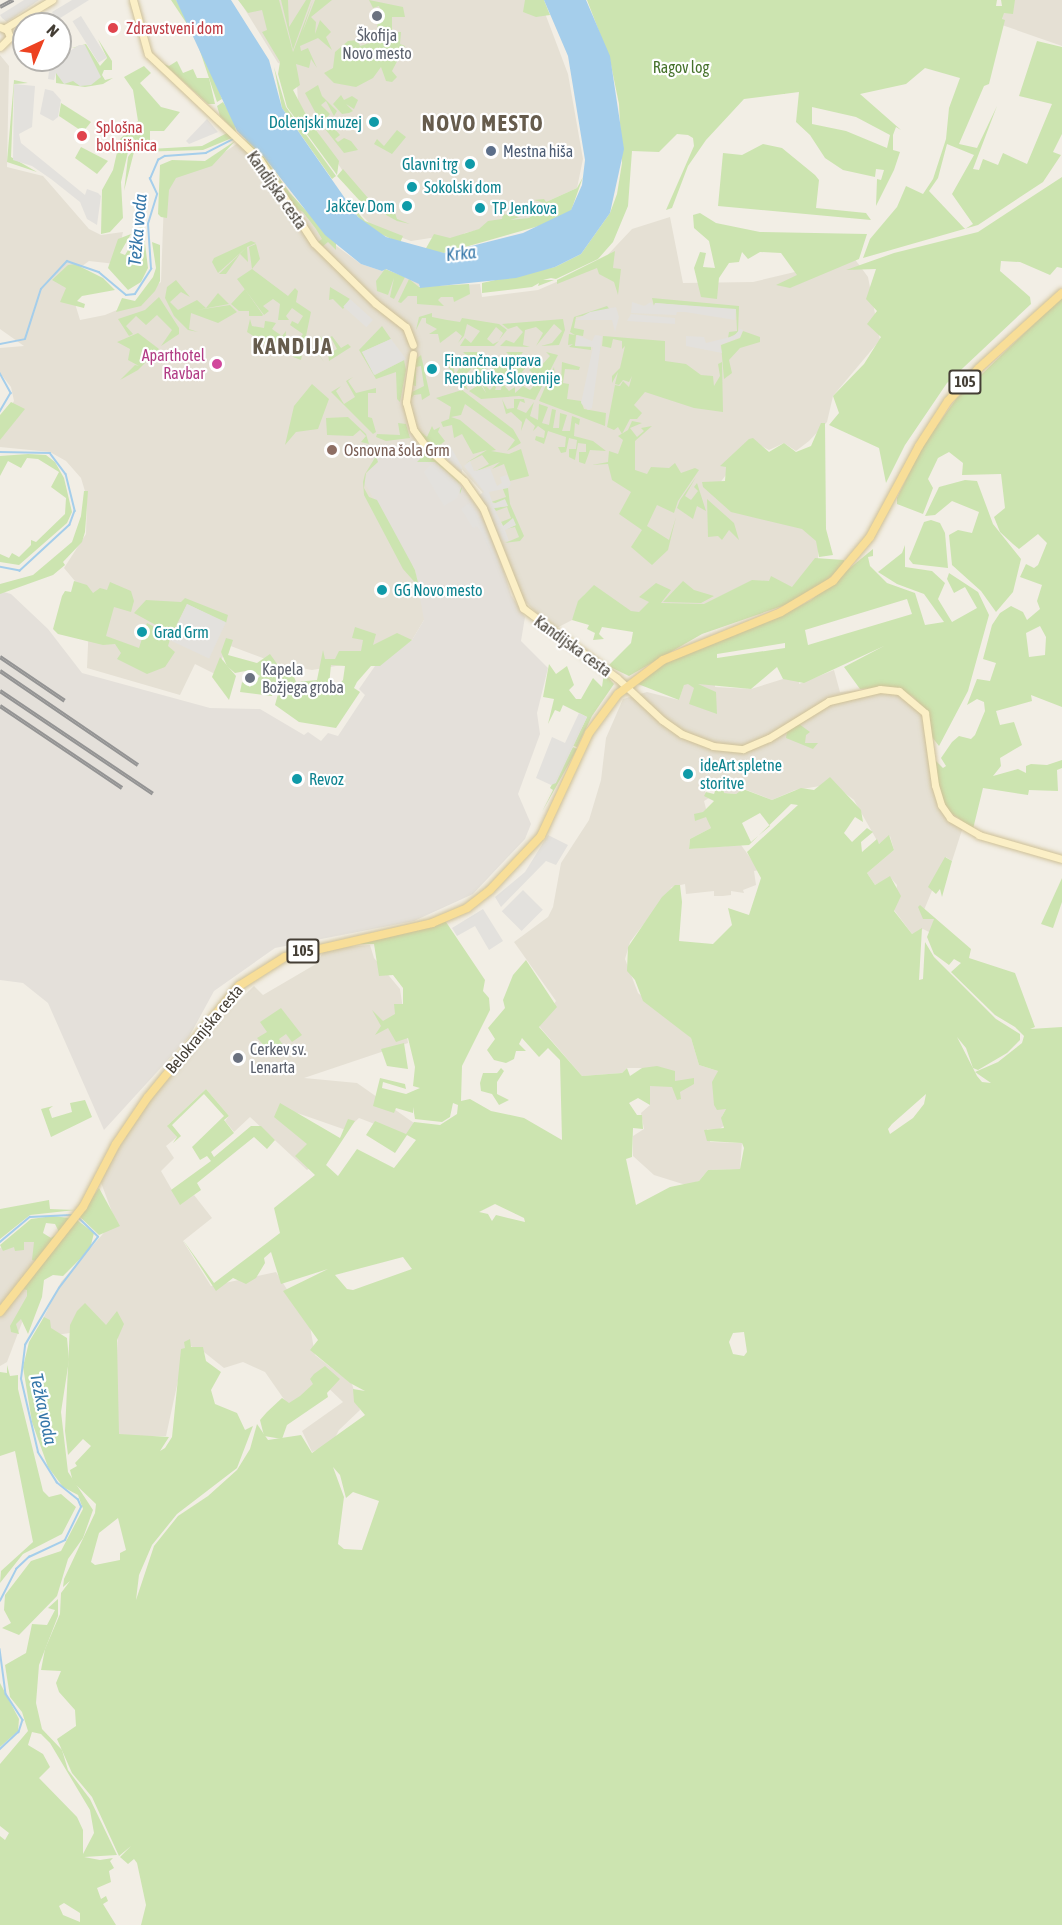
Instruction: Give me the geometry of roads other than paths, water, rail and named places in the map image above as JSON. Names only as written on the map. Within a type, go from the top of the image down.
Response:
[{"type":"main road","points":[[0,47],[8,43],[5,30],[52,0]]},
{"type":"main road","name":"Kandijska cesta","points":[[133,0],[148,54],[249,150],[314,243],[375,303],[406,327],[414,345],[409,349],[413,354],[406,402],[413,429],[427,448],[464,481],[483,508],[521,604],[537,621],[626,686],[682,734],[733,750],[762,742],[830,701],[880,689],[899,691],[925,713],[941,805],[954,821],[979,835],[1062,859]]},
{"type":"main road","name":"105","points":[[626,686],[649,668],[690,646],[781,612],[833,581],[870,537],[919,446],[948,402],[978,368],[1062,293]]},
{"type":"main road","name":"Belokranjska cesta","points":[[0,1312],[71,1224],[83,1207],[116,1144],[148,1097],[212,1016],[257,972],[285,957],[316,947],[432,923],[467,908],[505,877],[541,836],[592,728],[626,686]]},
{"type":"water","name":"Krka","points":[[176,0],[231,0],[269,60],[282,108],[358,217],[386,237],[444,253],[523,233],[571,210],[582,185],[585,160],[568,56],[544,0],[586,0],[610,56],[624,149],[610,213],[581,254],[555,267],[516,278],[420,288],[419,284],[386,269],[382,271],[361,264],[325,235],[264,157],[237,131]]},
{"type":"waterway","name":"Težka voda","points":[[0,344],[25,339],[41,289],[67,261],[99,272],[126,295],[135,294],[151,269],[148,224],[157,194],[150,179],[158,160],[165,156],[206,153],[234,139]]},
{"type":"waterway","name":"Težka voda","points":[[0,373],[11,393],[0,412]]},
{"type":"waterway","name":"Težka voda","points":[[0,452],[50,453],[66,474],[75,511],[70,525],[20,571],[0,567]]},
{"type":"waterway","name":"Težka voda","points":[[0,1242],[30,1217],[71,1215]]},
{"type":"waterway","name":"Težka voda","points":[[0,1601],[16,1569],[29,1557],[65,1540],[81,1507],[78,1500],[57,1483],[38,1452],[21,1379],[25,1345],[59,1288],[98,1237],[78,1218]]},
{"type":"waterway","name":"Težka voda","points":[[0,1649],[6,1694],[23,1720],[19,1732],[0,1750]]},
{"type":"railway","points":[[0,7],[13,0]]},
{"type":"railway","points":[[0,657],[65,701]]},
{"type":"railway","points":[[0,671],[138,765]]},
{"type":"railway","points":[[0,691],[153,794]]},
{"type":"railway","points":[[0,706],[122,788]]},
{"type":"place","name":"Škofija Novo mesto","points":[[377,16]]},
{"type":"place","name":"Zdravstveni dom","points":[[113,28]]},
{"type":"place","name":"Dolenjski muzej","points":[[374,122]]},
{"type":"place","name":"Splošna bolnišnica","points":[[82,136]]},
{"type":"place","name":"Mestna hiša","points":[[491,151]]},
{"type":"place","name":"Glavni trg","points":[[470,164]]},
{"type":"place","name":"Sokolski dom","points":[[412,187]]},
{"type":"place","name":"Jakčev Dom","points":[[407,206]]},
{"type":"place","name":"TP Jenkova","points":[[480,208]]},
{"type":"place","name":"Aparthotel Ravbar","points":[[217,364]]},
{"type":"place","name":"Finančna uprava Republike Slovenije","points":[[432,369]]},
{"type":"place","name":"Osnovna šola Grm","points":[[332,450]]},
{"type":"place","name":"GG Novo mesto","points":[[382,590]]},
{"type":"place","name":"Grad Grm","points":[[142,632]]},
{"type":"place","name":"Kapela Božjega groba","points":[[250,678]]},
{"type":"place","name":"ideArt spletne storitve","points":[[688,774]]},
{"type":"place","name":"Revoz","points":[[297,779]]},
{"type":"place","name":"Cerkev sv. Lenarta","points":[[238,1058]]},
{"type":"district","name":"NOVO MESTO","points":[[483,124]]},
{"type":"district","name":"KANDIJA","points":[[293,347]]},
{"type":"park label","name":"Ragov log","points":[[681,67]]}]
